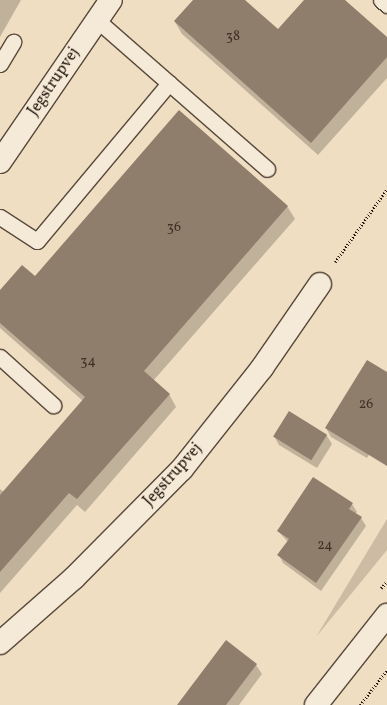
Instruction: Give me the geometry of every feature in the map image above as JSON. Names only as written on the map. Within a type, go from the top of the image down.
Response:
[{"type":"street","name":"Jegstrupvej","points":[[0,162],[106,5]]},
{"type":"street","name":"Jegstrupvej","points":[[0,643],[74,578],[182,469],[262,368],[320,284]]},
{"type":"street","points":[[316,705],[387,615]]},
{"type":"lane","points":[[381,0],[387,5]]},
{"type":"lane","points":[[106,5],[169,83],[267,169]]},
{"type":"lane","points":[[0,64],[13,42]]},
{"type":"lane","points":[[0,217],[37,241],[169,83]]},
{"type":"lane","points":[[0,357],[53,405]]},
{"type":"path","points":[[320,284],[387,188]]},
{"type":"path","points":[[360,705],[387,670]]},
{"type":"shaded area","points":[[387,519],[387,550],[316,637]]},
{"type":"building","points":[[193,0],[245,0],[278,29],[304,0],[345,0],[387,37],[387,57],[311,143],[174,21]]},
{"type":"building","points":[[179,110],[288,206],[144,371],[170,394],[77,499],[69,493],[0,572],[0,495],[85,397],[0,323],[0,290],[22,265],[35,276]]},
{"type":"building","points":[[367,360],[387,372],[387,466],[325,428]]},
{"type":"building","points":[[289,411],[327,435],[311,460],[273,436]]},
{"type":"building","points":[[313,477],[353,503],[349,509],[362,517],[316,583],[277,555],[289,539],[277,531]]},
{"type":"building","points":[[226,640],[257,664],[226,705],[177,705]]}]
